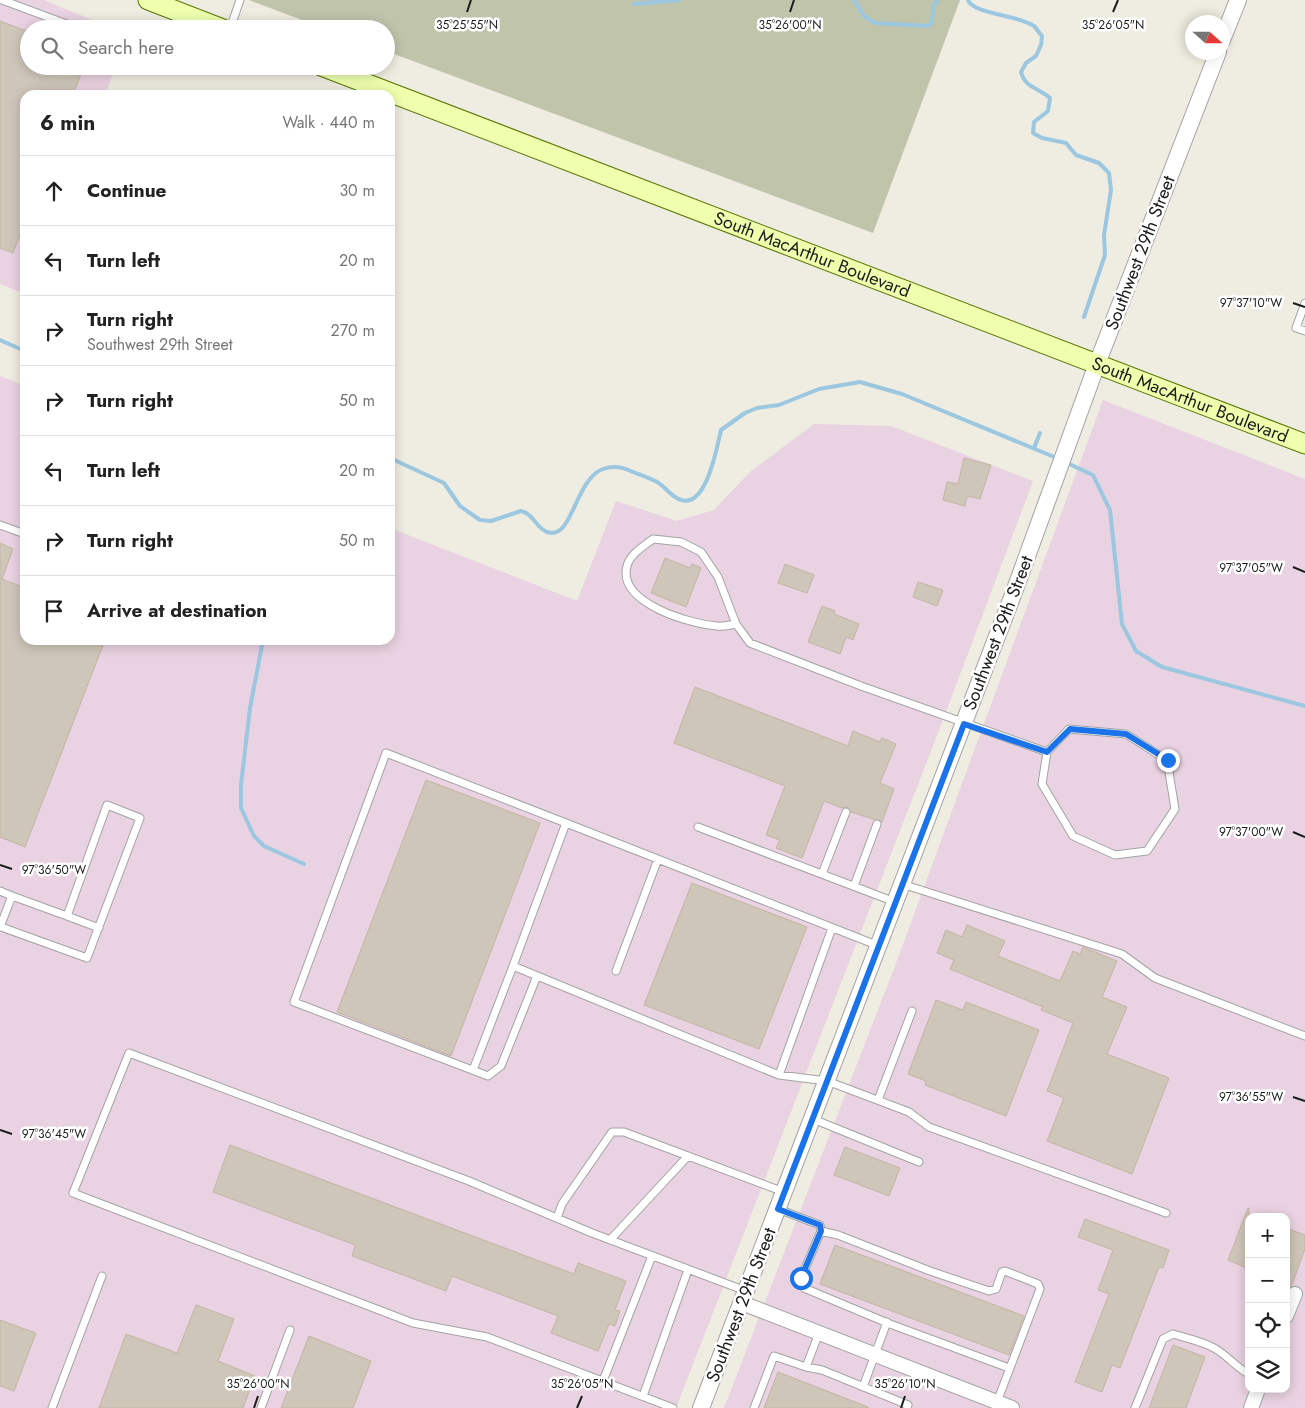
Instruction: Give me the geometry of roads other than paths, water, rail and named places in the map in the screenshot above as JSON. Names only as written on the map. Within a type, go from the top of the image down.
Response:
[{"type":"main road","points":[[148,0],[200,20]]},
{"type":"main road","name":"South MacArthur Boulevard","points":[[343,75],[383,90]]},
{"type":"main road","name":"South MacArthur Boulevard","points":[[395,95],[1305,444]]},
{"type":"street","points":[[1230,20],[1238,0]]},
{"type":"street","name":"Southwest 29th Street","points":[[701,1408],[964,724],[1097,364],[1215,60]]},
{"type":"street","points":[[1290,1306],[1295,1294]]},
{"type":"street","points":[[744,1297],[819,1333],[1012,1408]]},
{"type":"street","points":[[1252,1408],[1257,1393]]},
{"type":"lane","points":[[2,0],[56,20]]},
{"type":"lane","points":[[233,20],[240,0]]},
{"type":"lane","points":[[1305,303],[1296,328],[1305,331]]},
{"type":"lane","points":[[0,525],[20,532]]},
{"type":"lane","points":[[736,624],[718,626],[699,622],[658,610],[639,599],[628,584],[627,567],[634,554],[653,539],[680,542],[701,552],[718,577],[736,624],[750,643],[964,724],[1047,752]]},
{"type":"lane","points":[[1070,729],[1126,734],[1168,760],[1175,809],[1146,850],[1115,855],[1074,836],[1042,784],[1047,752],[1070,729]]},
{"type":"lane","points":[[537,976],[501,1066],[488,1076],[294,1002],[386,753],[879,946]]},
{"type":"lane","points":[[12,896],[0,927],[87,958],[140,818],[108,805],[66,916]]},
{"type":"lane","points":[[822,874],[846,812]]},
{"type":"lane","points":[[473,1070],[566,824]]},
{"type":"lane","points":[[854,886],[877,824]]},
{"type":"lane","points":[[698,827],[896,902]]},
{"type":"lane","points":[[616,971],[658,859]]},
{"type":"lane","points":[[902,884],[1122,954],[1155,978],[1305,1036]]},
{"type":"lane","points":[[0,891],[99,928]]},
{"type":"lane","points":[[779,1075],[832,928]]},
{"type":"lane","points":[[513,966],[779,1075],[827,1081],[909,1112],[928,1127],[1166,1213]]},
{"type":"lane","points":[[878,1100],[912,1012]]},
{"type":"lane","points":[[674,1408],[487,1337],[413,1323],[74,1193],[128,1054],[469,1181],[610,1240],[688,1270],[744,1297]]},
{"type":"lane","points":[[813,1119],[919,1162]]},
{"type":"lane","points":[[557,1218],[562,1204],[612,1132],[624,1132],[784,1193]]},
{"type":"lane","points":[[610,1240],[688,1156]]},
{"type":"lane","points":[[778,1209],[820,1225],[821,1231],[801,1278],[804,1288],[1009,1368]]},
{"type":"lane","points":[[821,1231],[838,1235],[930,1271],[989,1291],[996,1288],[1002,1272],[1005,1271],[1038,1284],[1040,1289],[997,1402]]},
{"type":"lane","points":[[603,1381],[652,1256]]},
{"type":"lane","points":[[642,1396],[688,1270]]},
{"type":"lane","points":[[52,1408],[102,1276]]},
{"type":"lane","points":[[863,1387],[887,1322]]},
{"type":"lane","points":[[261,1408],[290,1330]]},
{"type":"lane","points":[[806,1368],[819,1333]]},
{"type":"lane","points":[[1135,1408],[1163,1339],[1173,1334],[1212,1347],[1233,1360],[1245,1372]]},
{"type":"lane","points":[[754,1408],[774,1356],[806,1368],[822,1370],[908,1405],[907,1408]]},
{"type":"waterway","points":[[634,4],[679,0]]},
{"type":"waterway","points":[[854,0],[864,16],[875,23],[928,26],[932,22],[933,6],[938,0]]},
{"type":"waterway","points":[[968,0],[978,8],[1027,22],[1036,28],[1042,36],[1041,45],[1036,56],[1026,63],[1021,72],[1029,85],[1050,98],[1048,111],[1034,122],[1033,133],[1042,138],[1066,143],[1076,155],[1099,163],[1109,173],[1111,190],[1104,235],[1105,255],[1084,317]]},
{"type":"waterway","points":[[0,340],[20,349]]},
{"type":"waterway","points":[[395,460],[444,483],[460,506],[480,520],[491,521],[521,511],[529,515],[543,530],[556,532],[563,528],[579,496],[593,475],[603,469],[615,467],[626,469],[657,482],[677,499],[690,500],[698,495],[704,486],[721,430],[745,413],[757,408],[779,405],[819,389],[860,382],[902,394],[1059,459]]},
{"type":"waterway","points":[[1034,448],[1040,433]]},
{"type":"waterway","points":[[1065,462],[1093,475],[1110,510],[1122,624],[1136,651],[1162,667],[1305,706]]},
{"type":"waterway","points":[[262,645],[250,708],[241,785],[241,808],[254,836],[264,846],[304,864]]}]
